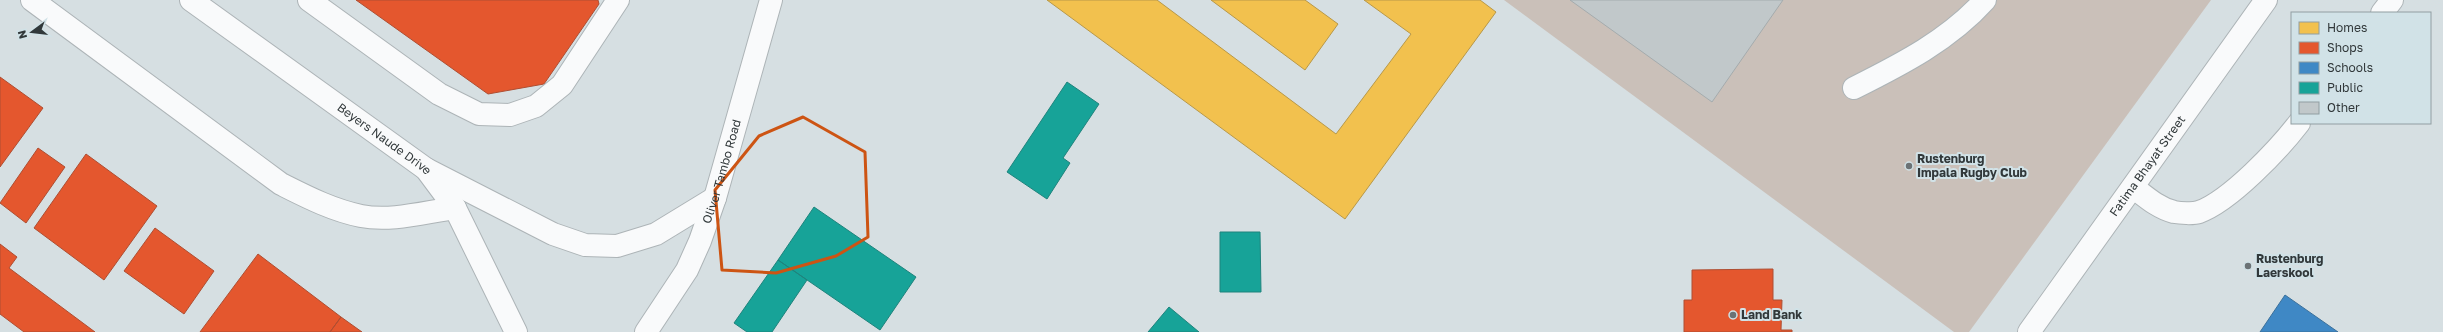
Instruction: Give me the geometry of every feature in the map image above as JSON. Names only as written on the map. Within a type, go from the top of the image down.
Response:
[{"type":"street","points":[[32,0],[281,184],[321,204],[361,216],[390,217],[455,208]]},
{"type":"street","points":[[309,0],[439,94],[479,114],[510,115],[536,106],[562,85],[618,0]]},
{"type":"street","name":"Oliver Tambo Road","points":[[646,332],[687,270],[700,241],[715,198],[771,0]]},
{"type":"street","points":[[1854,88],[1912,59],[1966,22],[1985,0]]},
{"type":"street","name":"Fatima Bhayat Street","points":[[2029,332],[2266,0]]},
{"type":"street","points":[[2383,12],[2392,0]]},
{"type":"street","name":"Beyers Naude Drive","points":[[197,2],[426,169],[455,208],[516,332]]},
{"type":"street","points":[[2133,187],[2156,205],[2175,212],[2198,212],[2226,195],[2257,170],[2298,124]]},
{"type":"street","points":[[426,169],[552,234],[585,245],[617,246],[656,234],[715,198]]},
{"type":"highlighted area","points":[[803,117],[865,152],[868,237],[836,256],[776,273],[722,270],[715,190],[759,136]]},
{"type":"shaded area","name":"Rustenburg Impala Rugby Club","points":[[1504,0],[2211,0],[1969,332],[1954,332]]},
{"type":"building: Homes","points":[[1047,0],[1157,0],[1336,134],[1411,34],[1364,0],[1480,0],[1496,12],[1345,219]]},
{"type":"building: Homes","points":[[1211,0],[1305,0],[1338,24],[1305,70]]},
{"type":"building: Shops","points":[[356,0],[598,0],[599,4],[544,84],[488,94]]},
{"type":"building: Shops","points":[[0,77],[43,108],[0,167]]},
{"type":"building: Shops","points":[[38,148],[65,167],[26,223],[0,203]]},
{"type":"building: Shops","points":[[86,154],[157,206],[104,280],[34,228]]},
{"type":"building: Shops","points":[[155,228],[214,271],[184,314],[124,271]]},
{"type":"building: Shops","points":[[0,244],[17,257],[9,268],[95,332],[24,332],[0,314]]},
{"type":"building: Shops","points":[[258,254],[341,317],[330,332],[200,332]]},
{"type":"building: Shops","name":"Land Bank","points":[[1773,269],[1773,300],[1782,300],[1781,330],[1792,330],[1792,332],[1684,332],[1684,300],[1692,300],[1692,270]]},
{"type":"building: Shops","points":[[341,317],[362,332],[330,332]]},
{"type":"building: Schools","points":[[2285,295],[2338,332],[2260,332]]},
{"type":"building: Public","points":[[1067,82],[1099,104],[1063,158],[1070,163],[1047,199],[1007,172]]},
{"type":"building: Public","points":[[814,207],[916,277],[880,330],[778,260]]},
{"type":"building: Public","points":[[1220,232],[1260,232],[1261,292],[1220,292]]},
{"type":"building: Public","points":[[778,260],[807,280],[772,332],[747,332],[734,323]]},
{"type":"building: Public","points":[[1169,307],[1199,332],[1148,332]]},
{"type":"building: Other","points":[[1570,0],[1783,0],[1712,102]]},
{"type":"place","name":"Rustenburg Impala Rugby Club","points":[[1909,166]]},
{"type":"place","name":"Rustenburg Laerskool","points":[[2248,266]]},
{"type":"place","name":"Land Bank","points":[[1733,315]]}]
